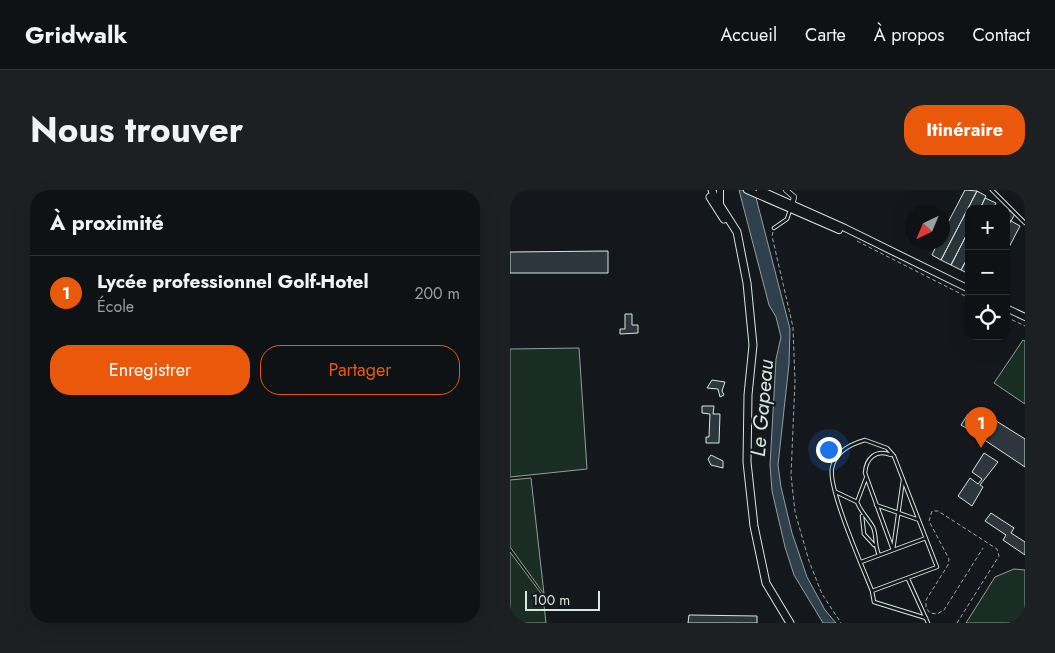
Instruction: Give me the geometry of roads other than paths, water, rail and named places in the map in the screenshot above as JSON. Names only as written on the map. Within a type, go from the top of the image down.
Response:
[{"type":"main road","points":[[708,190],[714,205],[741,247]]},
{"type":"main road","points":[[712,190],[737,232],[741,247],[747,283],[753,345],[747,409],[748,492],[766,583],[790,623]]},
{"type":"main road","points":[[720,190],[718,194],[721,206]]},
{"type":"main road","points":[[747,190],[762,193],[869,240]]},
{"type":"main road","points":[[791,206],[869,240],[965,287]]},
{"type":"main road","points":[[1010,310],[1025,317]]},
{"type":"street","points":[[786,190],[794,197],[791,206]]},
{"type":"lane","points":[[992,190],[1025,223]]},
{"type":"lane","points":[[774,228],[787,219],[791,206]]},
{"type":"lane","points":[[872,591],[937,567],[894,456],[887,448],[865,440],[846,447],[832,467],[834,491],[872,591],[874,602],[926,618]]},
{"type":"lane","points":[[893,550],[866,478],[865,467],[872,456],[879,452],[894,456]]},
{"type":"lane","points":[[857,502],[866,478]]},
{"type":"lane","points":[[893,550],[903,479]]},
{"type":"lane","points":[[834,491],[857,502],[862,514],[864,534],[874,545],[879,555]]},
{"type":"lane","points":[[876,505],[919,520]]},
{"type":"lane","points":[[862,514],[872,525],[875,533],[874,545]]},
{"type":"lane","points":[[861,562],[926,538]]},
{"type":"lane","points":[[908,578],[928,623]]},
{"type":"water","points":[[739,190],[754,190],[790,329],[789,364],[778,465],[781,487],[792,533],[807,577],[825,610],[836,623],[823,623],[794,575],[785,547],[772,491],[770,465],[776,359],[781,337],[776,317],[769,305]]},
{"type":"place","name":"Lycée professionnel Golf-Hotel","points":[[981,448]]},
{"type":"water label","name":"Le Gapeau","points":[[762,408]]}]
